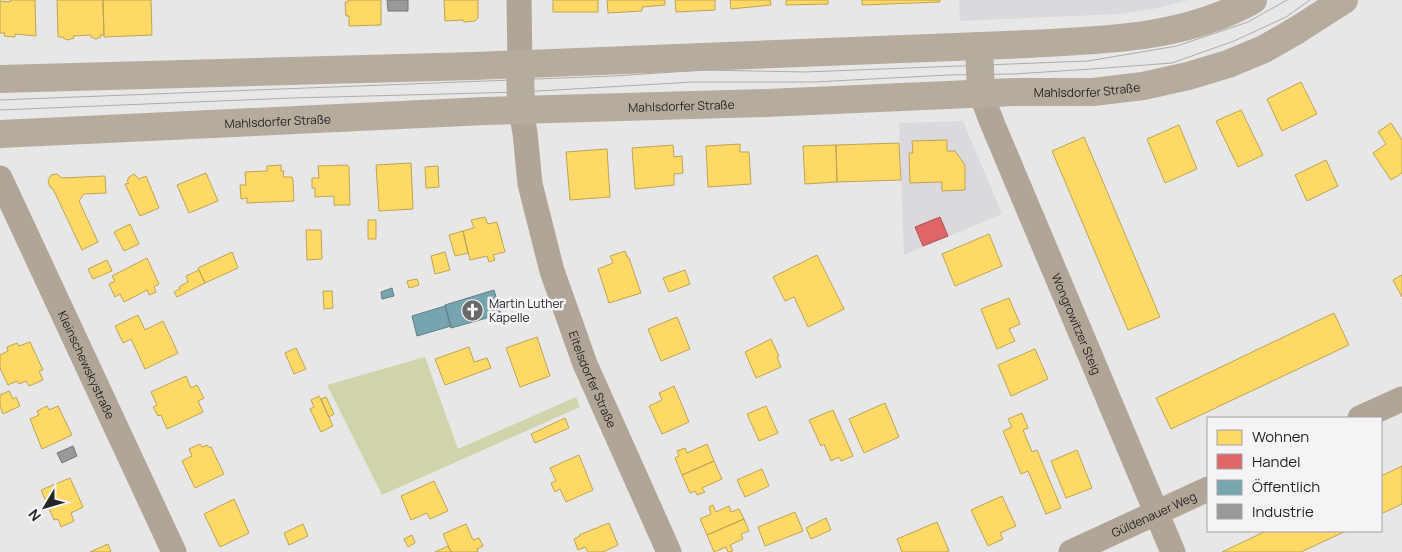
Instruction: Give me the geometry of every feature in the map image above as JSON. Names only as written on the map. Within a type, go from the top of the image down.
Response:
[{"type":"main road","points":[[0,79],[520,65],[1129,38],[1165,32],[1204,21],[1239,8],[1253,0]]},
{"type":"main road","name":"Mahlsdorfer Straße","points":[[0,134],[521,110],[767,103],[981,94],[1093,92],[1143,86],[1188,76],[1228,64],[1264,49],[1344,0]]},
{"type":"main road","points":[[979,46],[981,94]]},
{"type":"main road","points":[[520,65],[521,110]]},
{"type":"street","points":[[519,0],[520,65]]},
{"type":"street","name":"Wongrowitzer Steig","points":[[981,94],[1173,552]]},
{"type":"street","name":"Eitelsdorfer Straße","points":[[521,110],[526,133],[530,184],[552,271],[585,364],[669,552]]},
{"type":"street","name":"Kleinschewskystraße","points":[[0,178],[174,552]]},
{"type":"street","points":[[1362,417],[1402,399]]},
{"type":"street","name":"Güldenauer Weg","points":[[1071,552],[1207,489]]},
{"type":"shaded area","points":[[959,0],[1189,0],[1153,9],[1121,14],[960,21]]},
{"type":"shaded area","points":[[963,121],[1002,214],[904,255],[899,123]]},
{"type":"green space","points":[[425,357],[458,449],[576,397],[580,407],[382,495],[327,385]]},
{"type":"building: Wohnen","points":[[10,0],[35,0],[36,36],[15,34],[15,37],[4,36],[5,33],[0,33],[0,1],[10,2]]},
{"type":"building: Wohnen","points":[[57,0],[103,0],[104,35],[100,35],[101,37],[96,39],[91,37],[91,35],[73,36],[74,38],[68,40],[58,37]]},
{"type":"building: Wohnen","points":[[103,0],[151,0],[152,35],[104,37]]},
{"type":"building: Wohnen","points":[[348,0],[381,0],[381,25],[349,26],[349,16],[346,16],[345,2],[348,2]]},
{"type":"building: Wohnen","points":[[444,0],[478,0],[478,18],[475,21],[464,22],[463,20],[445,21]]},
{"type":"building: Wohnen","points":[[553,0],[598,0],[598,12],[553,12]]},
{"type":"building: Wohnen","points":[[607,0],[665,0],[665,5],[642,7],[642,11],[608,13]]},
{"type":"building: Wohnen","points":[[675,0],[715,0],[715,10],[676,12]]},
{"type":"building: Wohnen","points":[[730,0],[770,0],[771,5],[731,9]]},
{"type":"building: Wohnen","points":[[786,0],[828,0],[828,4],[786,5]]},
{"type":"building: Wohnen","points":[[862,0],[940,0],[940,2],[862,5]]},
{"type":"building: Wohnen","points":[[1301,82],[1317,114],[1282,131],[1267,99]]},
{"type":"building: Wohnen","points":[[1241,110],[1263,155],[1238,167],[1216,121]]},
{"type":"building: Wohnen","points":[[1391,123],[1402,140],[1402,173],[1391,180],[1373,153],[1386,144],[1378,132]]},
{"type":"building: Wohnen","points":[[1179,125],[1197,169],[1165,183],[1147,139]]},
{"type":"building: Wohnen","points":[[1084,137],[1160,317],[1128,330],[1052,151]]},
{"type":"building: Wohnen","points":[[947,140],[947,151],[955,151],[965,165],[965,190],[942,191],[942,182],[910,183],[909,153],[913,153],[912,141]]},
{"type":"building: Wohnen","points":[[899,143],[901,180],[837,182],[836,145]]},
{"type":"building: Wohnen","points":[[740,144],[740,152],[749,152],[751,184],[708,187],[706,146]]},
{"type":"building: Wohnen","points":[[673,145],[674,157],[682,156],[683,173],[674,174],[674,185],[635,189],[632,148]]},
{"type":"building: Wohnen","points":[[836,145],[837,182],[805,184],[803,146]]},
{"type":"building: Wohnen","points":[[607,149],[610,197],[570,200],[566,152]]},
{"type":"building: Wohnen","points":[[1326,160],[1338,186],[1307,201],[1295,175]]},
{"type":"building: Wohnen","points":[[411,163],[413,209],[379,211],[376,165]]},
{"type":"building: Wohnen","points":[[281,165],[281,171],[284,171],[283,177],[292,177],[294,201],[247,203],[247,198],[241,199],[240,185],[246,185],[245,172],[267,171],[267,166]]},
{"type":"building: Wohnen","points":[[347,165],[349,167],[350,205],[334,205],[334,196],[315,197],[315,188],[312,188],[312,178],[319,178],[318,166]]},
{"type":"building: Wohnen","points":[[438,166],[439,187],[426,188],[425,167]]},
{"type":"building: Wohnen","points":[[206,173],[218,201],[189,213],[177,185]]},
{"type":"building: Wohnen","points":[[57,174],[62,178],[105,176],[106,193],[84,194],[79,201],[98,242],[82,250],[48,181],[51,175]]},
{"type":"building: Wohnen","points":[[134,174],[139,179],[146,176],[159,208],[140,216],[125,184],[129,183],[127,181],[129,177]]},
{"type":"building: Wohnen","points":[[485,217],[488,224],[497,222],[505,252],[493,255],[495,260],[489,262],[487,256],[470,260],[463,231],[474,228],[471,220]]},
{"type":"building: Wohnen","points":[[368,220],[376,220],[376,239],[368,239]]},
{"type":"building: Wohnen","points":[[130,224],[139,244],[124,251],[114,232]]},
{"type":"building: Wohnen","points":[[306,230],[321,230],[322,259],[307,260]]},
{"type":"building: Wohnen","points":[[463,231],[468,253],[455,256],[449,235]]},
{"type":"building: Wohnen","points":[[989,234],[1002,266],[955,286],[942,254]]},
{"type":"building: Wohnen","points":[[625,251],[641,293],[609,303],[598,269],[613,263],[610,256]]},
{"type":"building: Wohnen","points":[[232,252],[238,268],[205,283],[198,268]]},
{"type":"building: Wohnen","points":[[445,252],[450,270],[435,274],[431,256]]},
{"type":"building: Wohnen","points":[[817,255],[844,309],[808,327],[794,297],[785,301],[773,277]]},
{"type":"building: Wohnen","points":[[147,258],[159,284],[154,287],[156,292],[149,295],[147,290],[124,302],[120,294],[115,297],[109,284],[115,281],[112,276]]},
{"type":"building: Wohnen","points":[[107,260],[112,271],[93,279],[88,269]]},
{"type":"building: Wohnen","points":[[199,270],[205,283],[177,297],[174,292],[188,282],[186,276]]},
{"type":"building: Wohnen","points":[[685,270],[690,284],[669,292],[663,278]]},
{"type":"building: Wohnen","points":[[1402,275],[1402,297],[1393,280]]},
{"type":"building: Wohnen","points":[[417,279],[419,285],[409,288],[407,281]]},
{"type":"building: Wohnen","points":[[323,291],[332,291],[333,308],[324,309]]},
{"type":"building: Wohnen","points":[[1009,298],[1020,324],[1009,329],[1015,341],[997,349],[981,309]]},
{"type":"building: Wohnen","points":[[1334,313],[1349,345],[1171,429],[1156,398]]},
{"type":"building: Wohnen","points":[[138,315],[145,330],[163,321],[178,353],[145,369],[131,339],[123,343],[115,326]]},
{"type":"building: Wohnen","points":[[677,317],[690,349],[661,361],[648,329]]},
{"type":"building: Wohnen","points":[[537,337],[550,376],[520,387],[506,348]]},
{"type":"building: Wohnen","points":[[771,339],[779,356],[777,357],[781,367],[756,378],[745,352]]},
{"type":"building: Wohnen","points":[[30,342],[43,370],[39,371],[43,380],[29,386],[26,381],[19,384],[17,381],[8,385],[0,368],[0,355],[8,351],[7,347],[17,343],[19,346]]},
{"type":"building: Wohnen","points":[[469,347],[474,362],[487,358],[491,368],[445,385],[435,359]]},
{"type":"building: Wohnen","points":[[296,348],[306,369],[294,374],[285,353]]},
{"type":"building: Wohnen","points":[[1035,349],[1048,379],[1011,396],[998,365]]},
{"type":"building: Wohnen","points":[[186,376],[191,388],[197,385],[204,398],[198,401],[203,412],[167,429],[161,415],[158,416],[153,407],[157,405],[151,392]]},
{"type":"building: Wohnen","points":[[674,386],[689,422],[662,434],[649,406],[662,400],[659,393]]},
{"type":"building: Wohnen","points":[[9,391],[13,399],[16,397],[20,406],[3,414],[0,406],[0,395]]},
{"type":"building: Wohnen","points":[[319,396],[333,426],[321,432],[310,409],[314,407],[311,400]]},
{"type":"building: Wohnen","points":[[326,397],[334,414],[329,417],[321,399]]},
{"type":"building: Wohnen","points":[[885,403],[899,437],[864,453],[849,419]]},
{"type":"building: Wohnen","points":[[47,406],[49,410],[58,406],[72,435],[42,449],[30,419],[39,415],[37,411]]},
{"type":"building: Wohnen","points":[[766,406],[778,433],[759,441],[747,414]]},
{"type":"building: Wohnen","points":[[833,410],[853,456],[841,461],[839,457],[831,461],[824,444],[821,446],[809,420]]},
{"type":"building: Wohnen","points":[[1022,413],[1028,428],[1023,430],[1032,452],[1037,450],[1061,508],[1046,514],[1028,471],[1021,474],[1003,431],[1012,427],[1008,419]]},
{"type":"building: Wohnen","points":[[565,418],[569,428],[535,443],[531,434]]},
{"type":"building: Wohnen","points":[[200,444],[202,447],[207,445],[211,447],[224,474],[195,488],[182,461],[192,456],[189,449]]},
{"type":"building: Wohnen","points":[[707,444],[714,461],[682,475],[675,458],[679,456],[677,451],[685,448],[687,453]]},
{"type":"building: Wohnen","points":[[1077,450],[1092,488],[1066,498],[1051,461]]},
{"type":"building: Wohnen","points":[[579,455],[593,490],[566,502],[560,489],[555,492],[551,483],[556,481],[550,468]]},
{"type":"building: Wohnen","points":[[714,461],[722,479],[702,488],[705,492],[697,495],[695,491],[690,493],[682,475]]},
{"type":"building: Wohnen","points":[[1402,466],[1402,504],[1382,514],[1382,476]]},
{"type":"building: Wohnen","points":[[762,469],[769,486],[745,497],[737,480]]},
{"type":"building: Wohnen","points":[[70,478],[83,507],[71,513],[74,521],[61,527],[58,519],[54,520],[41,490]]},
{"type":"building: Wohnen","points":[[434,481],[448,511],[430,519],[427,513],[411,520],[401,496]]},
{"type":"building: Wohnen","points":[[1002,496],[1016,526],[1000,533],[1003,539],[988,546],[971,510]]},
{"type":"building: Wohnen","points":[[234,499],[249,533],[220,547],[204,514]]},
{"type":"building: Wohnen","points":[[713,505],[716,512],[729,506],[731,512],[739,509],[744,519],[707,535],[700,519],[711,514],[709,507]]},
{"type":"building: Wohnen","points":[[795,512],[803,531],[765,546],[758,527]]},
{"type":"building: Wohnen","points":[[826,518],[831,530],[811,539],[806,528]]},
{"type":"building: Wohnen","points":[[744,519],[749,531],[741,534],[743,539],[730,545],[733,551],[728,552],[726,547],[714,552],[707,535]]},
{"type":"building: Wohnen","points":[[937,522],[949,551],[902,552],[897,539]]},
{"type":"building: Wohnen","points":[[609,523],[618,545],[603,552],[588,552],[585,547],[578,550],[574,539],[579,535]]},
{"type":"building: Wohnen","points":[[303,524],[308,536],[289,545],[284,533]]},
{"type":"building: Wohnen","points":[[466,524],[473,540],[479,538],[483,546],[477,549],[478,552],[451,552],[443,534]]},
{"type":"building: Wohnen","points":[[1264,532],[1344,532],[1301,552],[1222,552]]},
{"type":"building: Wohnen","points":[[412,535],[415,543],[408,547],[404,539]]},
{"type":"building: Wohnen","points":[[108,544],[111,552],[90,552]]},
{"type":"building: Wohnen","points":[[448,546],[451,552],[435,552]]},
{"type":"building: Handel","points":[[940,217],[948,236],[923,246],[915,227]]},
{"type":"building: Öffentlich","points":[[392,288],[394,296],[382,299],[381,292]]},
{"type":"building: Öffentlich","name":"Martin Luther Kapelle","points":[[494,290],[501,314],[451,328],[445,305]]},
{"type":"building: Öffentlich","points":[[445,306],[451,326],[417,336],[412,316]]},
{"type":"building: Industrie","points":[[387,0],[408,0],[408,11],[388,11]]},
{"type":"building: Industrie","points":[[73,446],[77,456],[62,463],[57,453]]},
{"type":"tram line","points":[[0,100],[614,76],[703,70],[805,72],[1088,61],[1177,46],[1248,22],[1287,0]]},
{"type":"tram line","points":[[0,110],[292,98],[521,92],[693,82],[814,82],[948,75],[1014,74],[1172,63],[1234,41],[1286,17],[1310,0]]},
{"type":"place","name":"Martin Luther Kapelle","points":[[473,310]]}]
